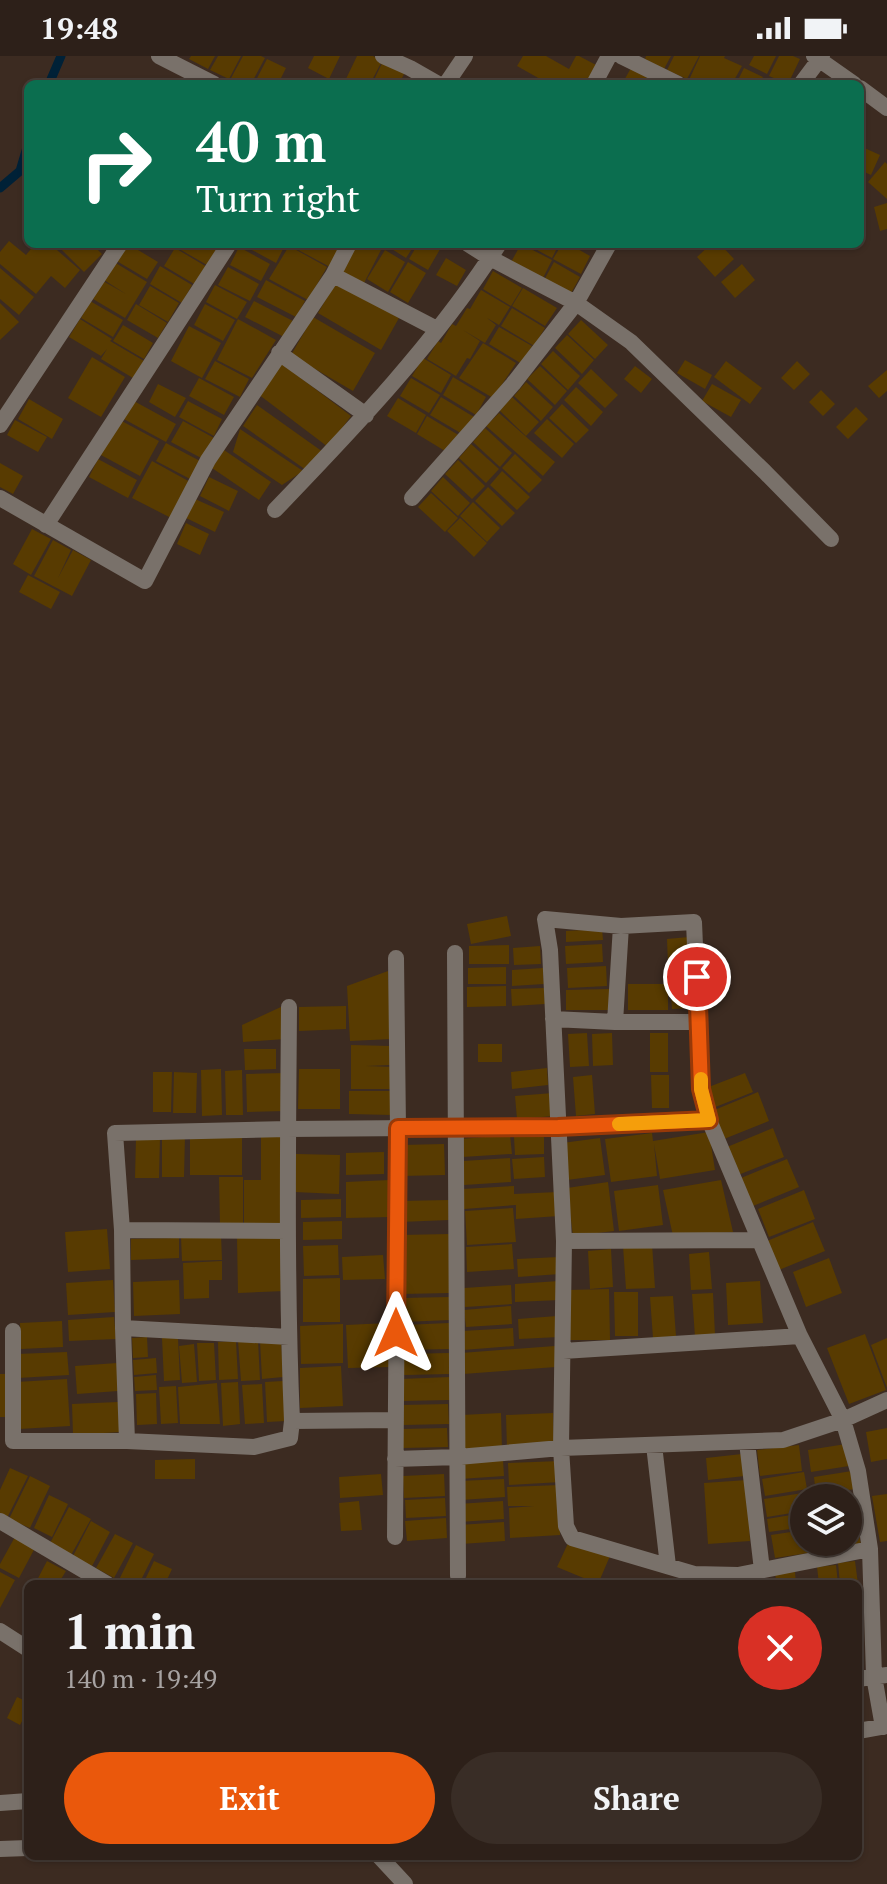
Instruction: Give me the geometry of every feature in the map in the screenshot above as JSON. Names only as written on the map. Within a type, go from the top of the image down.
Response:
[{"type":"street","points":[[159,56],[206,80]]},
{"type":"street","points":[[383,56],[431,80]]},
{"type":"street","points":[[449,80],[465,56]]},
{"type":"street","points":[[596,80],[609,56]]},
{"type":"street","points":[[621,56],[670,80]]},
{"type":"street","points":[[804,80],[818,57],[849,80]]},
{"type":"street","points":[[864,91],[887,108]]},
{"type":"street","points":[[0,423],[117,248]]},
{"type":"street","points":[[46,525],[226,248]]},
{"type":"street","points":[[0,498],[145,581],[208,460],[333,275],[347,248]]},
{"type":"street","points":[[412,498],[513,384],[576,303],[607,248]]},
{"type":"street","points":[[275,510],[366,415],[437,329],[494,251],[631,342],[831,539]]},
{"type":"street","points":[[333,275],[437,329]]},
{"type":"street","points":[[279,353],[366,415]]},
{"type":"street","points":[[862,1730],[885,1727],[873,1676],[870,1549],[858,1471],[843,1420],[800,1336],[709,1120],[701,1089],[694,922],[621,926],[545,919],[550,950],[564,1241],[561,1448],[566,1526],[572,1538],[694,1574],[738,1575],[870,1549]]},
{"type":"street","points":[[615,1022],[621,926]]},
{"type":"street","points":[[455,953],[458,1576]]},
{"type":"street","points":[[395,1537],[396,958]]},
{"type":"street","points":[[13,1331],[13,1441],[127,1441],[254,1447],[290,1438],[289,1007]]},
{"type":"street","points":[[553,1019],[699,1022]]},
{"type":"street","points":[[127,1441],[122,1230],[115,1133],[558,1127],[709,1120]]},
{"type":"street","points":[[122,1230],[288,1231]]},
{"type":"street","points":[[564,1241],[759,1240]]},
{"type":"street","points":[[123,1328],[289,1337]]},
{"type":"street","points":[[563,1351],[800,1336]]},
{"type":"street","points":[[395,1459],[561,1448],[783,1440],[843,1420],[887,1400]]},
{"type":"street","points":[[292,1421],[396,1420]]},
{"type":"street","points":[[747,1442],[762,1570]]},
{"type":"street","points":[[654,1445],[668,1566]]},
{"type":"street","points":[[2,1527],[100,1580]]},
{"type":"street","points":[[0,1631],[24,1646]]},
{"type":"street","points":[[0,1803],[24,1801]]},
{"type":"street","points":[[0,1849],[24,1848]]},
{"type":"street","points":[[383,1860],[405,1884]]},
{"type":"building","points":[[191,56],[215,56],[208,69],[189,59]]},
{"type":"building","points":[[218,56],[241,56],[229,79],[210,70]]},
{"type":"building","points":[[243,56],[265,58],[253,80],[230,80]]},
{"type":"building","points":[[314,56],[340,56],[329,79],[308,68]]},
{"type":"building","points":[[357,56],[373,56],[382,61],[372,80],[345,80]]},
{"type":"building","points":[[523,56],[546,56],[569,69],[579,56],[598,66],[590,80],[542,80],[517,66]]},
{"type":"building","points":[[646,56],[671,56],[664,69],[645,59]]},
{"type":"building","points":[[674,56],[699,56],[687,79],[667,70]]},
{"type":"building","points":[[700,56],[725,56],[742,66],[734,80],[689,80]]},
{"type":"building","points":[[754,56],[776,56],[767,74],[749,65]]},
{"type":"building","points":[[779,56],[800,59],[790,80],[769,76]]},
{"type":"building","points":[[267,59],[286,68],[280,80],[256,80]]},
{"type":"building","points":[[383,61],[405,72],[401,80],[374,80]]},
{"type":"building","points":[[631,68],[653,80],[624,80]]},
{"type":"building","points":[[744,68],[763,77],[761,80],[738,80]]},
{"type":"building","points":[[864,148],[880,155],[871,175],[864,172]]},
{"type":"building","points":[[885,162],[887,164],[887,199],[868,182]]},
{"type":"building","points":[[887,203],[887,229],[880,231],[874,207]]},
{"type":"building","points":[[9,241],[26,255],[32,248],[55,248],[80,270],[65,288],[51,276],[36,294],[0,264],[0,252]]},
{"type":"building","points":[[60,248],[96,248],[102,254],[84,272]]},
{"type":"building","points":[[122,248],[135,248],[158,262],[147,279],[115,260]]},
{"type":"building","points":[[175,248],[207,267],[196,285],[164,266]]},
{"type":"building","points":[[177,248],[217,248],[207,265]]},
{"type":"building","points":[[238,248],[270,264],[261,281],[230,265]]},
{"type":"building","points":[[248,248],[284,248],[276,263]]},
{"type":"building","points":[[288,248],[327,267],[308,300],[269,279]]},
{"type":"building","points":[[294,248],[339,250],[330,267]]},
{"type":"building","points":[[350,248],[382,248],[364,283],[338,270]]},
{"type":"building","points":[[390,248],[412,248],[406,258]]},
{"type":"building","points":[[416,248],[441,248],[428,270],[409,259]]},
{"type":"building","points":[[519,248],[529,248],[552,260],[542,280],[510,264]]},
{"type":"building","points":[[533,248],[557,248],[552,258]]},
{"type":"building","points":[[560,248],[576,248],[590,256],[581,274],[553,259]]},
{"type":"building","points":[[707,248],[724,248],[734,259],[715,277],[697,257]]},
{"type":"building","points":[[385,250],[405,262],[388,292],[367,279]]},
{"type":"building","points":[[446,258],[466,270],[457,286],[436,275]]},
{"type":"building","points":[[114,262],[147,282],[125,318],[93,299],[103,281],[126,294],[104,280]]},
{"type":"building","points":[[408,262],[426,273],[408,303],[390,292]]},
{"type":"building","points":[[554,262],[580,277],[570,295],[544,280]]},
{"type":"building","points":[[742,264],[755,280],[735,298],[721,282]]},
{"type":"building","points":[[160,266],[192,285],[182,303],[150,284]]},
{"type":"building","points":[[228,267],[259,284],[250,301],[218,285]]},
{"type":"building","points":[[0,268],[34,297],[19,315],[0,299]]},
{"type":"building","points":[[493,271],[522,288],[511,306],[483,289]]},
{"type":"building","points":[[266,280],[305,301],[296,317],[257,297]]},
{"type":"building","points":[[336,282],[399,318],[381,350],[318,313]]},
{"type":"building","points":[[215,285],[247,302],[237,319],[206,302]]},
{"type":"building","points":[[150,286],[179,303],[168,322],[139,305]]},
{"type":"building","points":[[523,288],[557,308],[545,326],[512,306]]},
{"type":"building","points":[[481,290],[510,307],[499,325],[487,318],[496,325],[485,343],[463,330],[480,341],[456,376],[427,359],[452,324],[456,326],[467,308],[470,309]]},
{"type":"building","points":[[90,301],[123,320],[113,337],[81,318]]},
{"type":"building","points":[[254,301],[293,321],[284,337],[245,317]]},
{"type":"building","points":[[0,303],[19,322],[0,340]]},
{"type":"building","points":[[136,304],[167,323],[158,338],[127,320]]},
{"type":"building","points":[[205,304],[235,320],[223,341],[194,325]]},
{"type":"building","points":[[512,308],[545,328],[534,346],[501,326]]},
{"type":"building","points":[[313,317],[375,353],[353,391],[291,355]]},
{"type":"building","points":[[80,319],[144,361],[133,378],[101,359],[107,349],[101,356],[69,337]]},
{"type":"building","points":[[238,319],[276,340],[252,378],[217,360]]},
{"type":"building","points":[[581,320],[608,345],[595,359],[568,334]]},
{"type":"building","points":[[123,325],[153,343],[144,359],[113,341]]},
{"type":"building","points":[[189,326],[221,343],[202,378],[171,361]]},
{"type":"building","points":[[499,327],[532,346],[522,364],[489,344]]},
{"type":"building","points":[[567,335],[594,360],[582,374],[555,348]]},
{"type":"building","points":[[483,343],[516,363],[493,398],[459,378]]},
{"type":"building","points":[[553,351],[580,376],[568,390],[541,364]]},
{"type":"building","points":[[92,357],[125,377],[101,417],[68,398]]},
{"type":"building","points":[[423,358],[451,375],[441,393],[412,376]]},
{"type":"building","points":[[685,360],[712,375],[705,389],[677,373]]},
{"type":"building","points":[[215,361],[249,379],[240,397],[205,379]]},
{"type":"building","points":[[726,361],[762,388],[750,404],[714,377]]},
{"type":"building","points":[[797,361],[810,374],[794,390],[781,378]]},
{"type":"building","points":[[281,363],[351,416],[328,447],[258,394]]},
{"type":"building","points":[[540,366],[567,391],[555,405],[527,379]]},
{"type":"building","points":[[635,366],[652,379],[641,393],[624,379]]},
{"type":"building","points":[[591,369],[618,395],[605,408],[578,383]]},
{"type":"building","points":[[887,370],[887,391],[879,398],[868,386]]},
{"type":"building","points":[[453,377],[486,397],[476,415],[443,395]]},
{"type":"building","points":[[199,378],[234,397],[224,415],[189,396]]},
{"type":"building","points":[[411,378],[440,395],[429,413],[400,396]]},
{"type":"building","points":[[526,382],[553,407],[541,421],[514,396]]},
{"type":"building","points":[[158,384],[186,398],[175,417],[149,402]]},
{"type":"building","points":[[712,384],[741,400],[731,417],[702,401]]},
{"type":"building","points":[[576,387],[603,412],[591,426],[564,400]]},
{"type":"building","points":[[821,390],[835,404],[823,416],[809,402]]},
{"type":"building","points":[[441,397],[474,417],[464,435],[430,415]]},
{"type":"building","points":[[512,397],[539,422],[526,436],[499,410]]},
{"type":"building","points":[[398,398],[426,415],[416,433],[387,416]]},
{"type":"building","points":[[29,399],[63,419],[52,439],[18,419]]},
{"type":"building","points":[[132,400],[176,424],[166,442],[122,418]]},
{"type":"building","points":[[188,401],[222,419],[214,436],[179,417]]},
{"type":"building","points":[[562,404],[589,430],[576,443],[549,418]]},
{"type":"building","points":[[257,405],[323,452],[309,472],[243,426]]},
{"type":"building","points":[[856,407],[868,419],[848,439],[836,427]]},
{"type":"building","points":[[499,413],[555,462],[543,476],[486,426]]},
{"type":"building","points":[[427,416],[460,436],[450,454],[417,434]]},
{"type":"building","points":[[118,419],[159,441],[140,476],[99,454]]},
{"type":"building","points":[[547,419],[574,444],[562,458],[534,433]]},
{"type":"building","points":[[15,420],[47,437],[38,452],[7,435]]},
{"type":"building","points":[[183,421],[214,438],[203,459],[171,442]]},
{"type":"building","points":[[485,428],[512,453],[500,467],[473,442]]},
{"type":"building","points":[[240,429],[303,471],[282,485],[233,452]]},
{"type":"building","points":[[166,443],[202,462],[192,480],[156,461]]},
{"type":"building","points":[[471,444],[499,469],[486,483],[459,458]]},
{"type":"building","points":[[224,450],[271,482],[259,500],[212,468]]},
{"type":"building","points":[[515,454],[542,480],[529,493],[502,468]]},
{"type":"building","points":[[98,459],[137,480],[128,498],[89,477]]},
{"type":"building","points":[[458,460],[485,486],[472,499],[445,474]]},
{"type":"building","points":[[152,461],[192,483],[173,519],[132,498]]},
{"type":"building","points":[[0,463],[23,476],[13,494],[0,487]]},
{"type":"building","points":[[502,471],[530,497],[517,510],[490,485]]},
{"type":"building","points":[[209,477],[238,491],[229,511],[200,496]]},
{"type":"building","points":[[443,477],[470,503],[458,516],[431,491]]},
{"type":"building","points":[[488,487],[515,513],[502,526],[475,501]]},
{"type":"building","points":[[431,493],[458,518],[445,532],[418,507]]},
{"type":"building","points":[[195,499],[224,512],[215,532],[186,518]]},
{"type":"building","points":[[473,502],[500,528],[487,542],[460,516]]},
{"type":"building","points":[[460,518],[487,543],[474,557],[447,531]]},
{"type":"building","points":[[186,523],[209,534],[200,555],[177,544]]},
{"type":"building","points":[[32,529],[51,539],[31,575],[13,564]]},
{"type":"building","points":[[53,540],[71,550],[58,578],[73,550],[91,560],[72,596],[34,576]]},
{"type":"building","points":[[28,575],[60,592],[51,609],[19,592]]},
{"type":"building","points":[[507,916],[511,936],[471,944],[467,924]]},
{"type":"building","points":[[602,929],[603,940],[566,942],[566,931]]},
{"type":"building","points":[[689,937],[691,964],[668,965],[667,939]]},
{"type":"building","points":[[602,944],[603,962],[566,964],[565,946]]},
{"type":"building","points":[[509,945],[509,964],[469,964],[469,946]]},
{"type":"building","points":[[540,946],[541,964],[514,965],[513,948]]},
{"type":"building","points":[[606,966],[607,986],[568,988],[567,968]]},
{"type":"building","points":[[506,967],[506,984],[468,984],[468,968]]},
{"type":"building","points":[[543,968],[544,984],[512,986],[512,970]]},
{"type":"building","points":[[688,969],[690,1008],[672,1009],[669,970]]},
{"type":"building","points":[[388,971],[392,1039],[350,1041],[347,986]]},
{"type":"building","points":[[628,984],[668,984],[668,1010],[628,1010]]},
{"type":"building","points":[[506,986],[506,1006],[467,1007],[467,987]]},
{"type":"building","points":[[544,988],[545,1004],[512,1006],[511,989]]},
{"type":"building","points":[[609,989],[610,1010],[566,1010],[566,990]]},
{"type":"building","points":[[283,1006],[285,1039],[243,1042],[242,1025]]},
{"type":"building","points":[[346,1006],[346,1029],[299,1031],[299,1007]]},
{"type":"building","points":[[587,1033],[589,1066],[570,1067],[568,1034]]},
{"type":"building","points":[[612,1033],[613,1065],[593,1066],[592,1034]]},
{"type":"building","points":[[650,1033],[668,1033],[668,1072],[650,1072]]},
{"type":"building","points":[[478,1044],[502,1044],[502,1062],[478,1062]]},
{"type":"building","points":[[351,1045],[390,1046],[390,1065],[366,1066],[394,1067],[394,1089],[351,1089]]},
{"type":"building","points":[[244,1049],[276,1049],[276,1069],[245,1070]]},
{"type":"building","points":[[547,1068],[548,1085],[512,1089],[511,1072]]},
{"type":"building","points":[[221,1069],[222,1115],[202,1116],[201,1070]]},
{"type":"building","points":[[299,1069],[340,1069],[340,1109],[298,1109]]},
{"type":"building","points":[[242,1070],[243,1115],[226,1115],[225,1071]]},
{"type":"building","points":[[153,1072],[172,1072],[171,1112],[153,1112]]},
{"type":"building","points":[[174,1072],[197,1073],[196,1113],[173,1113]]},
{"type":"building","points":[[284,1073],[286,1111],[247,1112],[246,1074]]},
{"type":"building","points":[[745,1073],[753,1092],[713,1108],[706,1088]]},
{"type":"building","points":[[592,1075],[595,1114],[576,1116],[573,1077]]},
{"type":"building","points":[[651,1075],[669,1075],[669,1108],[652,1108]]},
{"type":"building","points":[[349,1091],[392,1091],[392,1115],[349,1114]]},
{"type":"building","points":[[758,1092],[769,1121],[724,1139],[712,1111]]},
{"type":"building","points":[[553,1093],[555,1116],[517,1119],[515,1096]]},
{"type":"building","points":[[773,1128],[784,1157],[738,1175],[727,1147]]},
{"type":"building","points":[[709,1132],[715,1170],[660,1179],[654,1144],[657,1176],[611,1182],[605,1139],[652,1133],[653,1141]]},
{"type":"building","points":[[190,1133],[242,1134],[242,1175],[190,1175]]},
{"type":"building","points":[[162,1135],[185,1135],[184,1177],[162,1177]]},
{"type":"building","points":[[510,1135],[512,1154],[462,1157],[460,1139]]},
{"type":"building","points":[[544,1136],[544,1154],[515,1155],[514,1137]]},
{"type":"building","points":[[261,1137],[285,1137],[284,1225],[244,1225],[244,1180],[261,1180]]},
{"type":"building","points":[[136,1138],[160,1138],[159,1178],[135,1178]]},
{"type":"building","points":[[600,1138],[605,1175],[567,1180],[562,1143]]},
{"type":"building","points":[[444,1144],[445,1175],[402,1176],[401,1145]]},
{"type":"building","points":[[384,1152],[384,1174],[346,1175],[346,1153]]},
{"type":"building","points":[[296,1154],[340,1155],[339,1194],[294,1192]]},
{"type":"building","points":[[544,1157],[545,1177],[514,1179],[512,1159]]},
{"type":"building","points":[[510,1158],[511,1182],[464,1185],[463,1161]]},
{"type":"building","points":[[787,1159],[799,1187],[753,1206],[741,1178]]},
{"type":"building","points":[[219,1177],[243,1177],[243,1225],[220,1226]]},
{"type":"building","points":[[390,1180],[391,1217],[346,1218],[346,1182]]},
{"type":"building","points":[[721,1180],[733,1232],[673,1236],[663,1190]]},
{"type":"building","points":[[608,1182],[614,1231],[573,1236],[567,1188]]},
{"type":"building","points":[[658,1185],[663,1225],[619,1231],[614,1191]]},
{"type":"building","points":[[514,1186],[514,1194],[558,1192],[559,1216],[516,1219],[516,1205],[464,1209],[463,1189]]},
{"type":"building","points":[[804,1190],[815,1219],[769,1237],[758,1209]]},
{"type":"building","points":[[341,1199],[341,1217],[301,1218],[301,1200]]},
{"type":"building","points":[[449,1200],[449,1220],[400,1222],[400,1201]]},
{"type":"building","points":[[513,1208],[516,1242],[467,1245],[465,1211]]},
{"type":"building","points":[[342,1221],[342,1239],[303,1240],[303,1222]]},
{"type":"building","points":[[813,1222],[825,1251],[779,1270],[767,1241]]},
{"type":"building","points":[[107,1229],[110,1269],[68,1272],[65,1232]]},
{"type":"building","points":[[449,1234],[450,1293],[401,1294],[400,1235]]},
{"type":"building","points":[[221,1235],[222,1260],[182,1261],[181,1237]]},
{"type":"building","points":[[284,1236],[285,1291],[238,1293],[237,1237]]},
{"type":"building","points":[[179,1238],[179,1258],[131,1260],[131,1239]]},
{"type":"building","points":[[512,1244],[514,1269],[467,1272],[466,1247]]},
{"type":"building","points":[[652,1244],[655,1288],[626,1289],[623,1246]]},
{"type":"building","points":[[338,1245],[339,1275],[304,1276],[303,1246]]},
{"type":"building","points":[[611,1249],[613,1287],[590,1289],[588,1251]]},
{"type":"building","points":[[709,1252],[712,1289],[691,1290],[689,1254]]},
{"type":"building","points":[[383,1255],[385,1279],[343,1280],[342,1257]]},
{"type":"building","points":[[559,1257],[560,1274],[518,1277],[517,1259]]},
{"type":"building","points":[[829,1258],[842,1293],[806,1307],[793,1272]]},
{"type":"building","points":[[222,1261],[222,1280],[209,1280],[209,1298],[184,1299],[183,1263]]},
{"type":"building","points":[[340,1278],[340,1322],[303,1322],[303,1279]]},
{"type":"building","points":[[113,1280],[115,1312],[68,1315],[66,1283]]},
{"type":"building","points":[[179,1280],[180,1314],[134,1316],[133,1282]]},
{"type":"building","points":[[559,1281],[560,1300],[515,1302],[515,1284]]},
{"type":"building","points":[[760,1281],[763,1323],[728,1325],[726,1283]]},
{"type":"building","points":[[511,1285],[512,1304],[465,1307],[464,1288]]},
{"type":"building","points":[[609,1289],[610,1340],[568,1340],[567,1290]]},
{"type":"building","points":[[614,1292],[638,1292],[638,1336],[615,1336]]},
{"type":"building","points":[[713,1293],[715,1335],[695,1337],[692,1294]]},
{"type":"building","points":[[673,1296],[676,1336],[653,1338],[650,1297]]},
{"type":"building","points":[[449,1297],[450,1320],[403,1322],[402,1298]]},
{"type":"building","points":[[511,1306],[512,1324],[466,1327],[464,1310]]},
{"type":"building","points":[[557,1316],[559,1337],[519,1339],[518,1319]]},
{"type":"building","points":[[114,1317],[116,1339],[69,1341],[68,1320]]},
{"type":"building","points":[[62,1321],[63,1347],[21,1349],[20,1323]]},
{"type":"building","points":[[388,1323],[390,1367],[348,1368],[346,1325]]},
{"type":"building","points":[[449,1323],[449,1349],[404,1350],[404,1325]]},
{"type":"building","points":[[343,1324],[343,1363],[301,1364],[300,1326]]},
{"type":"building","points":[[513,1328],[514,1346],[463,1350],[462,1331]]},
{"type":"building","points":[[865,1334],[886,1390],[849,1404],[827,1348]]},
{"type":"building","points":[[147,1337],[148,1357],[133,1358],[132,1338]]},
{"type":"building","points":[[162,1338],[178,1338],[180,1380],[164,1381]]},
{"type":"building","points":[[887,1338],[887,1388],[871,1345]]},
{"type":"building","points":[[281,1339],[283,1377],[262,1379],[260,1341]]},
{"type":"building","points":[[258,1340],[260,1380],[241,1381],[238,1341]]},
{"type":"building","points":[[236,1341],[238,1379],[219,1380],[218,1342]]},
{"type":"building","points":[[197,1343],[214,1343],[216,1380],[199,1381]]},
{"type":"building","points":[[194,1344],[197,1382],[182,1383],[179,1346]]},
{"type":"building","points":[[555,1346],[556,1367],[463,1374],[461,1353]]},
{"type":"building","points":[[67,1352],[69,1375],[18,1378],[17,1354]]},
{"type":"building","points":[[449,1353],[450,1374],[404,1375],[403,1354]]},
{"type":"building","points":[[156,1358],[157,1373],[134,1375],[133,1360]]},
{"type":"building","points":[[117,1363],[118,1391],[77,1394],[75,1366]]},
{"type":"building","points":[[341,1366],[343,1406],[300,1408],[300,1368]]},
{"type":"building","points":[[0,1374],[5,1374],[7,1417],[0,1417]]},
{"type":"building","points":[[156,1375],[157,1390],[135,1391],[134,1377]]},
{"type":"building","points":[[450,1377],[450,1400],[402,1401],[401,1379]]},
{"type":"building","points":[[67,1379],[70,1426],[19,1429],[16,1382]]},
{"type":"building","points":[[283,1381],[286,1421],[267,1422],[265,1382]]},
{"type":"building","points":[[238,1382],[240,1424],[223,1426],[221,1383]]},
{"type":"building","points":[[217,1383],[220,1424],[180,1424],[178,1387]]},
{"type":"building","points":[[262,1384],[264,1423],[245,1424],[242,1385]]},
{"type":"building","points":[[176,1386],[178,1423],[161,1424],[159,1387]]},
{"type":"building","points":[[156,1393],[157,1424],[137,1425],[136,1394]]},
{"type":"building","points":[[118,1402],[120,1432],[73,1435],[72,1404]]},
{"type":"building","points":[[448,1404],[449,1424],[403,1425],[402,1405]]},
{"type":"building","points":[[501,1413],[502,1450],[463,1451],[462,1415]]},
{"type":"building","points":[[553,1413],[554,1448],[507,1449],[506,1415]]},
{"type":"building","points":[[447,1428],[448,1447],[402,1448],[402,1429]]},
{"type":"building","points":[[887,1428],[887,1459],[871,1462],[866,1432]]},
{"type":"building","points":[[846,1444],[849,1466],[811,1472],[808,1450]]},
{"type":"building","points":[[799,1445],[802,1471],[760,1476],[757,1450]]},
{"type":"building","points":[[742,1454],[745,1476],[708,1480],[706,1458]]},
{"type":"building","points":[[195,1459],[195,1479],[155,1479],[155,1460]]},
{"type":"building","points":[[503,1460],[504,1476],[460,1479],[459,1463]]},
{"type":"building","points":[[560,1461],[561,1482],[509,1485],[508,1463]]},
{"type":"building","points":[[10,1468],[28,1476],[7,1518],[0,1515],[0,1490]]},
{"type":"building","points":[[852,1471],[854,1484],[815,1484],[814,1477]]},
{"type":"building","points":[[804,1472],[806,1484],[790,1484],[790,1492],[765,1496],[762,1479]]},
{"type":"building","points":[[381,1474],[383,1495],[340,1498],[339,1477]]},
{"type":"building","points":[[444,1474],[445,1496],[404,1498],[403,1476]]},
{"type":"building","points":[[30,1476],[50,1486],[30,1528],[9,1519]]},
{"type":"building","points":[[504,1479],[505,1497],[461,1500],[459,1481]]},
{"type":"building","points":[[747,1480],[750,1541],[708,1544],[704,1483]]},
{"type":"building","points":[[560,1485],[560,1535],[510,1538],[509,1508],[534,1506],[508,1506],[507,1487]]},
{"type":"building","points":[[887,1494],[887,1541],[880,1542],[872,1496]]},
{"type":"building","points":[[49,1495],[68,1504],[52,1537],[34,1528]]},
{"type":"building","points":[[790,1495],[790,1513],[767,1517],[764,1499]]},
{"type":"building","points":[[445,1498],[446,1516],[406,1518],[405,1500]]},
{"type":"building","points":[[359,1501],[362,1530],[341,1531],[339,1503]]},
{"type":"building","points":[[503,1501],[504,1519],[459,1522],[458,1504]]},
{"type":"building","points":[[69,1507],[91,1519],[70,1557],[49,1545]]},
{"type":"building","points":[[790,1515],[790,1529],[769,1532],[767,1519]]},
{"type":"building","points":[[446,1518],[447,1538],[407,1541],[405,1521]]},
{"type":"building","points":[[91,1521],[110,1532],[91,1568],[72,1558]]},
{"type":"building","points":[[504,1522],[505,1541],[461,1544],[459,1525]]},
{"type":"building","points":[[790,1532],[790,1556],[775,1558],[771,1535]]},
{"type":"building","points":[[115,1534],[133,1543],[114,1578],[96,1568]]},
{"type":"building","points":[[16,1535],[36,1546],[19,1578],[0,1568]]},
{"type":"building","points":[[570,1539],[610,1556],[600,1580],[588,1580],[557,1567]]},
{"type":"building","points":[[136,1545],[154,1554],[141,1580],[119,1580]]},
{"type":"building","points":[[47,1561],[66,1571],[60,1580],[37,1580]]},
{"type":"building","points":[[154,1561],[172,1569],[167,1580],[145,1580]]},
{"type":"building","points":[[855,1561],[857,1580],[840,1580],[838,1563]]},
{"type":"building","points":[[836,1565],[838,1580],[819,1580],[817,1567]]},
{"type":"building","points":[[0,1572],[15,1580],[0,1608]]},
{"type":"building","points":[[795,1572],[796,1580],[776,1580],[775,1574]]},
{"type":"building","points":[[17,1697],[24,1700],[24,1718],[20,1725],[7,1718]]},
{"type":"waterway","points":[[51,80],[61,56]]},
{"type":"waterway","points":[[0,188],[20,171],[24,158]]},
{"type":"slow traffic","points":[[619,1124],[709,1120],[701,1079]]},
{"type":"route","points":[[396,1333],[398,1128],[558,1127],[709,1120],[701,1089],[697,977]]}]
